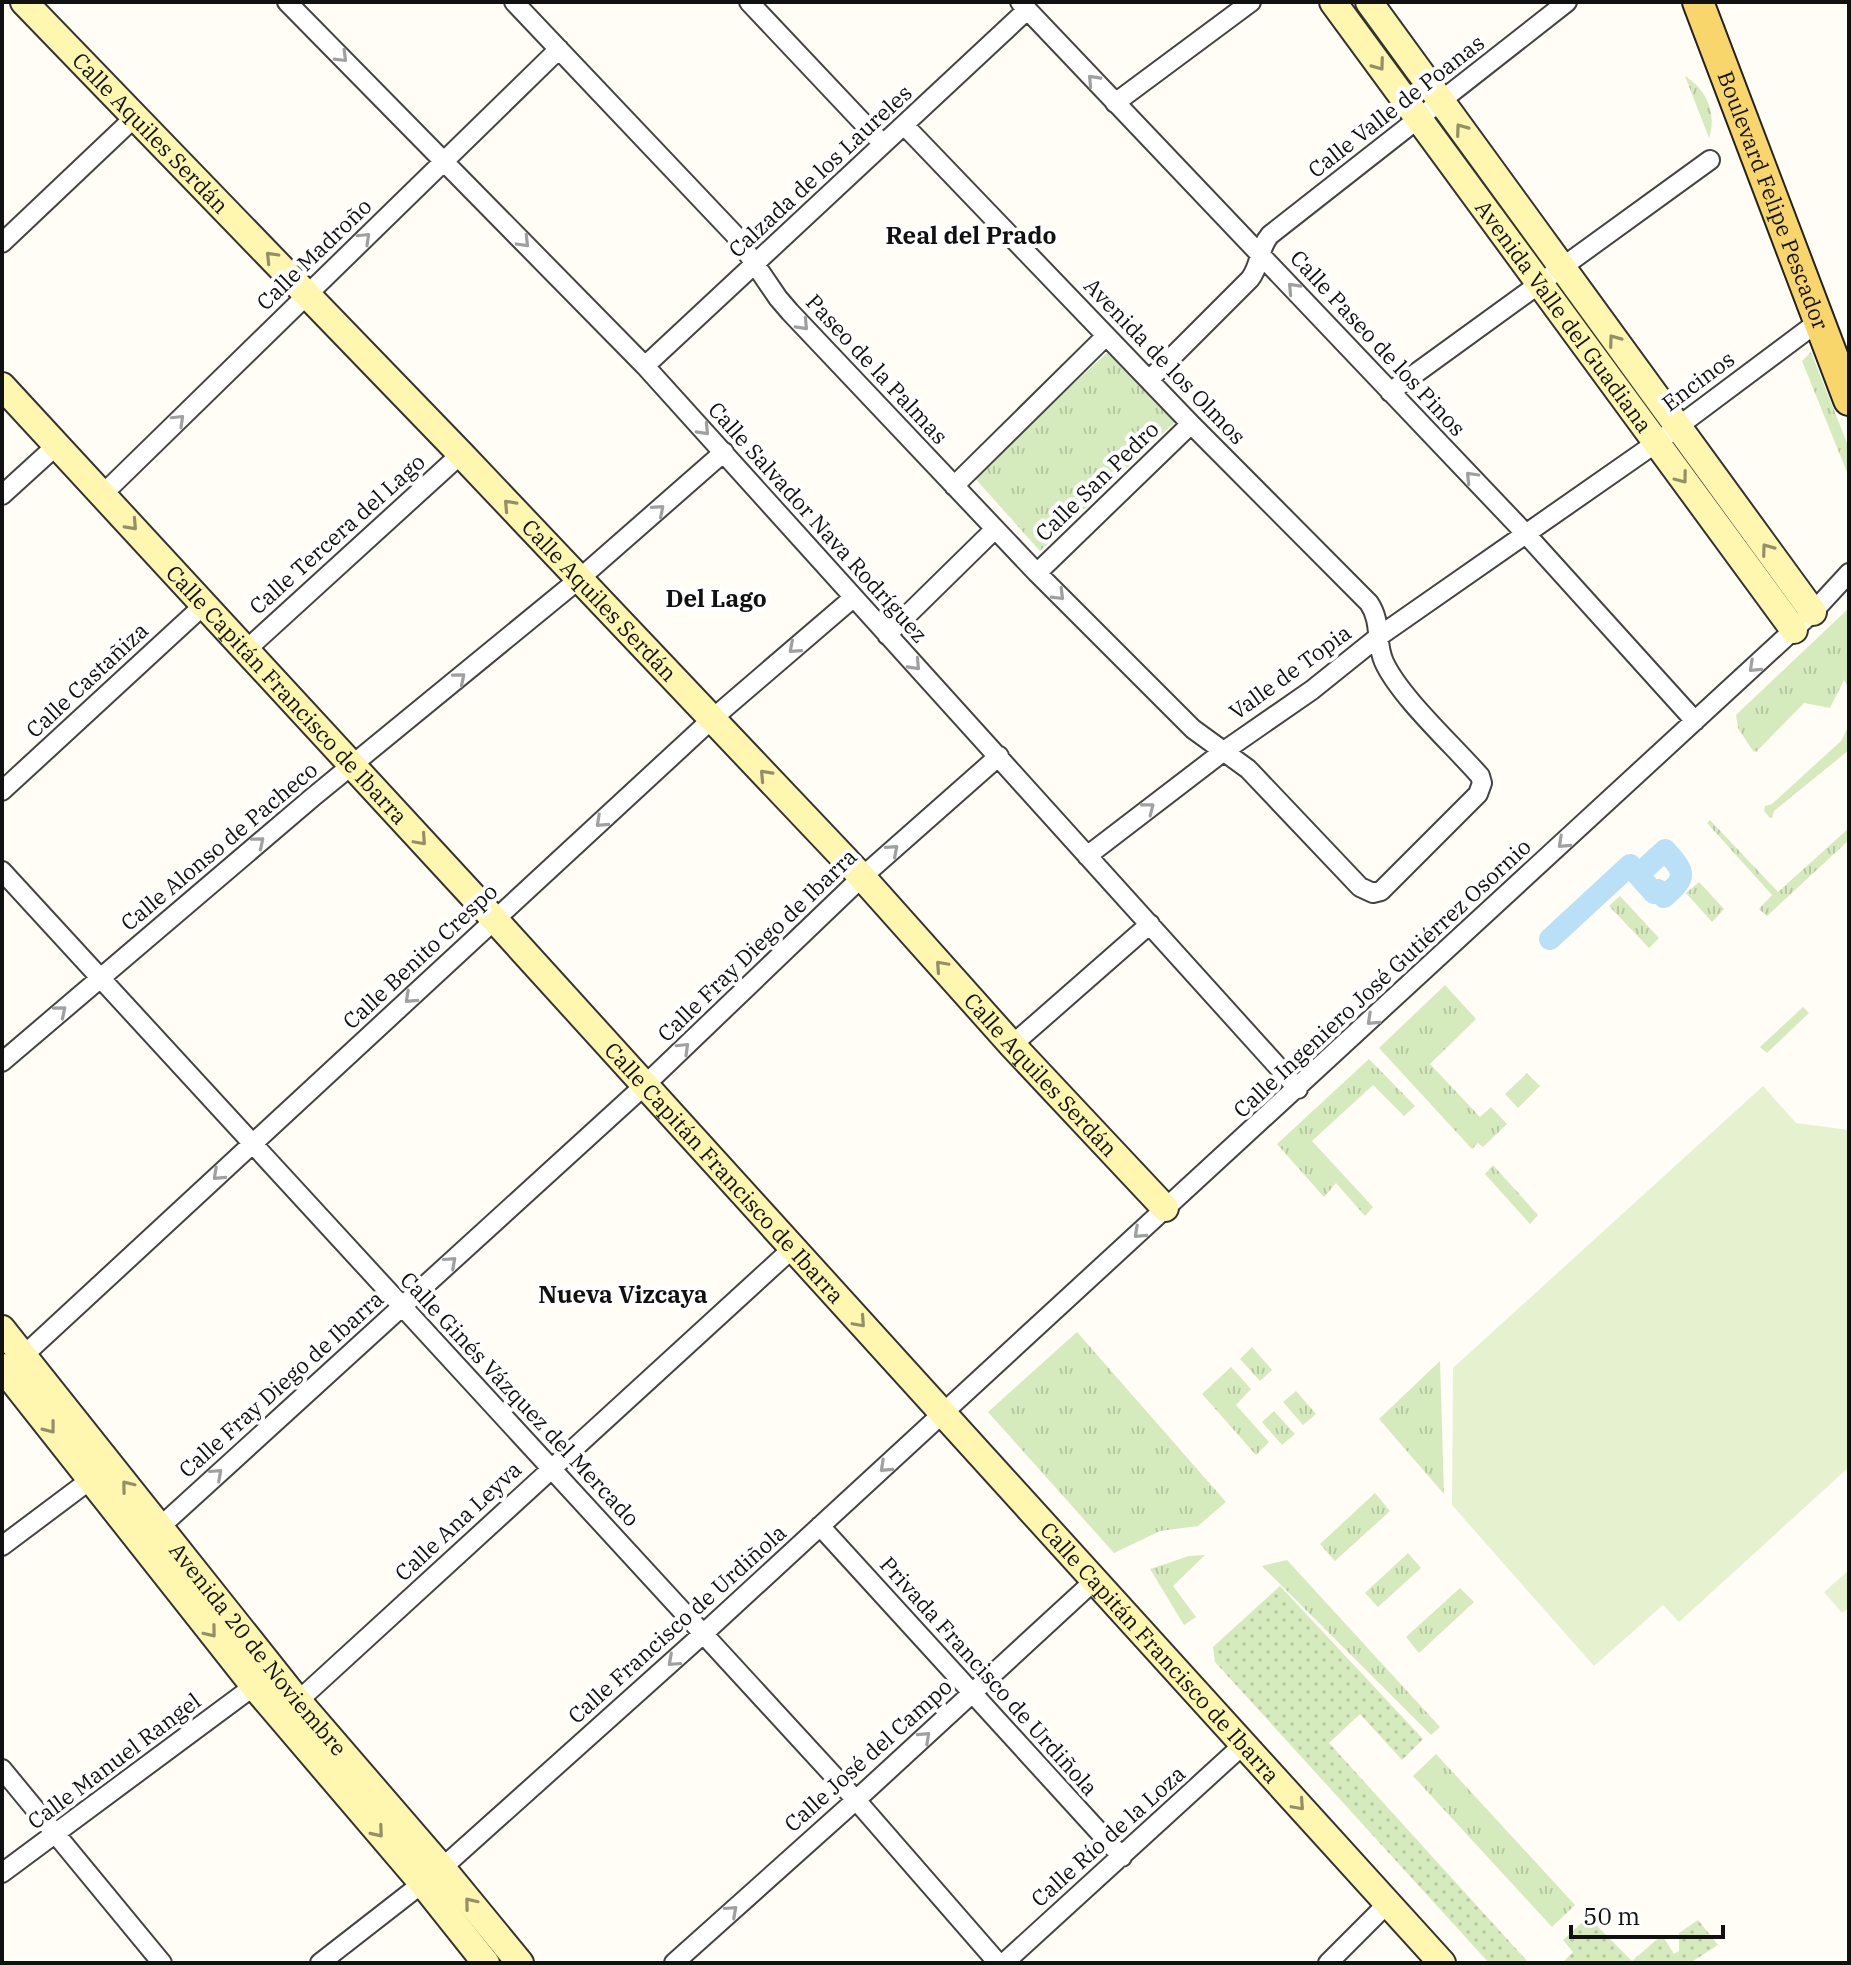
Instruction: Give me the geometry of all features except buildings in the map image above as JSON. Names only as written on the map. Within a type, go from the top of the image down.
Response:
[{"type":"main road","name":"Boulevard Felipe Pescador","points":[[1698,2],[1849,400]]},
{"type":"street","name":"Calle Aquiles Serdán","points":[[24,2],[461,454],[862,877],[1012,1045],[1165,1208]]},
{"type":"street","name":"Calle Salvador Nava Rodríguez","points":[[287,2],[645,366],[1298,1089]]},
{"type":"street","name":"Paseo de la Palmas","points":[[514,2],[735,235],[790,312],[954,486],[1193,729],[1224,751]]},
{"type":"street","points":[[749,2],[883,144]]},
{"type":"street","points":[[1115,103],[1251,2]]},
{"type":"street","name":"Avenida Valle del Guadiana","points":[[1333,2],[1656,443],[1804,621]]},
{"type":"street","name":"Avenida Valle del Guadiana","points":[[1369,2],[1678,426],[1804,621]]},
{"type":"street","name":"Calle Valle de Poanas","points":[[1149,380],[1250,279],[1259,265],[1260,253],[1270,235],[1567,2]]},
{"type":"street","name":"Calzada de los Laureles","points":[[645,366],[904,125],[1024,6]]},
{"type":"street","name":"Calle Paseo de los Pinos","points":[[1024,6],[1525,533],[1695,721]]},
{"type":"street","name":"Calle Madroño","points":[[103,494],[559,49]]},
{"type":"street","points":[[2,243],[135,117]]},
{"type":"street","name":"Avenida de los Olmos","points":[[904,125],[1191,424],[1369,603],[1379,623],[1379,649],[1393,677],[1480,776],[1482,783],[1478,794],[1381,891],[1373,893],[1360,887],[1248,769],[1224,751]]},
{"type":"street","points":[[1390,392],[1710,160]]},
{"type":"street","name":"Encinos","points":[[1525,533],[1656,443],[1819,321]]},
{"type":"street","points":[[954,486],[1106,336]]},
{"type":"street","name":"Calle Capitán Francisco de Ibarra","points":[[2,386],[495,920],[1442,1963]]},
{"type":"street","name":"Calle San Pedro","points":[[1037,573],[1191,424]]},
{"type":"street","points":[[2,495],[57,445]]},
{"type":"street","name":"Calle Alonso de Pacheco","points":[[2,1062],[353,765],[578,580],[724,452]]},
{"type":"street","name":"Calle Tercera del Lago","points":[[246,650],[461,454]]},
{"type":"street","points":[[887,635],[995,529]]},
{"type":"street","name":"Valle de Topia","points":[[1087,856],[1224,751],[1312,690],[1378,637],[1525,533]]},
{"type":"street","name":"Calle Ingeniero José Gutiérrez Osornio","points":[[943,1414],[1804,621],[1849,573]]},
{"type":"street","name":"Calle Benito Crespo","points":[[13,1361],[712,719],[853,598]]},
{"type":"street","name":"Calle Castañiza","points":[[2,791],[205,604]]},
{"type":"street","name":"Calle Fray Diego de Ibarra","points":[[160,1527],[645,1085],[862,877],[999,756]]},
{"type":"street","name":"Calle Ginés Vázquez del Mercado","points":[[2,871],[856,1800],[1001,1963]]},
{"type":"street","points":[[1012,1045],[1150,924]]},
{"type":"street","name":"Calle Ana Leyva","points":[[298,1701],[793,1248]]},
{"type":"street","name":"Avenida 20 de Noviembre","points":[[2,1329],[13,1361],[90,1480],[254,1686],[433,1876],[520,1963]]},
{"type":"street","name":"Avenida 20 de Noviembre","points":[[13,1361],[160,1527],[298,1701],[433,1876],[486,1963]]},
{"type":"street","name":"Calle Francisco de Urdiñola","points":[[320,1963],[433,1876],[943,1414]]},
{"type":"street","points":[[2,1546],[90,1480]]},
{"type":"street","name":"Privada Francisco de Urdiñola","points":[[820,1526],[1122,1857]]},
{"type":"street","name":"Calle José del Campo","points":[[674,1963],[1094,1581]]},
{"type":"street","name":"Calle Manuel Rangel","points":[[2,1873],[254,1686]]},
{"type":"street","name":"Calle Río de la Loza","points":[[1001,1963],[1244,1744]]},
{"type":"street","points":[[2,1769],[162,1963]]},
{"type":"street","points":[[1328,1963],[1388,1903]]},
{"type":"green space","points":[[1685,76],[1699,88],[1708,103],[1712,120],[1709,138]]},
{"type":"green space","points":[[1110,350],[1177,420],[1040,551],[973,476]]},
{"type":"green space","points":[[1811,352],[1849,448],[1849,477],[1802,361]]},
{"type":"green space","points":[[1849,608],[1849,688],[1844,680],[1830,708],[1804,703],[1756,752],[1753,751],[1738,728],[1736,715]]},
{"type":"green space","points":[[1848,727],[1849,750],[1774,811],[1770,818],[1764,811],[1765,806],[1772,804],[1841,741]]},
{"type":"green space","points":[[1710,820],[1778,892],[1849,828],[1849,840],[1767,916],[1759,909],[1772,895],[1707,823]]},
{"type":"green space","points":[[1699,882],[1724,909],[1712,922],[1686,893]]},
{"type":"green space","points":[[1620,896],[1659,938],[1649,948],[1609,906]]},
{"type":"green space","points":[[1445,985],[1476,1019],[1430,1064],[1480,1117],[1491,1107],[1507,1124],[1483,1147],[1478,1143],[1472,1149],[1379,1048]]},
{"type":"green space","points":[[1803,1007],[1809,1013],[1767,1053],[1760,1047]]},
{"type":"green space","points":[[1369,1059],[1415,1106],[1404,1116],[1373,1085],[1312,1141],[1373,1207],[1365,1216],[1336,1183],[1324,1197],[1277,1144]]},
{"type":"green space","points":[[1527,1073],[1540,1086],[1518,1108],[1505,1094]]},
{"type":"green space","points":[[1763,1086],[1796,1123],[1849,1130],[1849,1467],[1679,1622],[1663,1605],[1594,1666],[1452,1505],[1453,1368]]},
{"type":"green space","points":[[1493,1165],[1538,1215],[1530,1224],[1485,1174]]},
{"type":"green space","points":[[1077,1332],[1226,1502],[1198,1526],[1160,1531],[1114,1553],[988,1412]]},
{"type":"green space","points":[[1252,1347],[1272,1370],[1260,1381],[1240,1359]]},
{"type":"green space","points":[[1440,1361],[1444,1494],[1379,1419]]},
{"type":"green space","points":[[1231,1367],[1251,1389],[1236,1405],[1269,1442],[1256,1455],[1202,1394]]},
{"type":"green space","points":[[1296,1391],[1316,1414],[1303,1425],[1283,1402]]},
{"type":"green space","points":[[1274,1411],[1295,1434],[1282,1445],[1262,1422]]},
{"type":"green space","points":[[1375,1493],[1390,1511],[1335,1561],[1320,1544]]},
{"type":"green space","points":[[1408,1553],[1421,1568],[1378,1607],[1365,1593]]},
{"type":"green space","points":[[1205,1555],[1173,1586],[1196,1617],[1184,1625],[1150,1569],[1189,1556]]},
{"type":"green space","points":[[1287,1560],[1440,1727],[1431,1735],[1262,1566]]},
{"type":"green space","points":[[1849,1570],[1849,1608],[1842,1613],[1824,1592]]},
{"type":"green space","points":[[1280,1586],[1423,1739],[1402,1760],[1360,1714],[1329,1743],[1529,1963],[1489,1963],[1215,1662],[1213,1647]]},
{"type":"green space","points":[[1460,1588],[1474,1602],[1419,1653],[1406,1637]]},
{"type":"green space","points":[[1436,1754],[1575,1905],[1552,1927],[1413,1776]]},
{"type":"green space","points":[[1588,1917],[1632,1961],[1662,1935],[1674,1954],[1679,1951],[1679,1933],[1698,1920],[1718,1945],[1690,1963],[1562,1963],[1573,1952],[1563,1940]]},
{"type":"waterway","points":[[1665,850],[1677,864],[1681,875],[1664,897],[1658,890],[1654,893],[1638,875],[1665,850]]},
{"type":"waterway","points":[[1550,939],[1630,865],[1638,875]]},
{"type":"district","name":"Real del Prado","points":[[971,236]]},
{"type":"district","name":"Del Lago","points":[[716,599]]},
{"type":"district","name":"Nueva Vizcaya","points":[[623,1295]]}]
